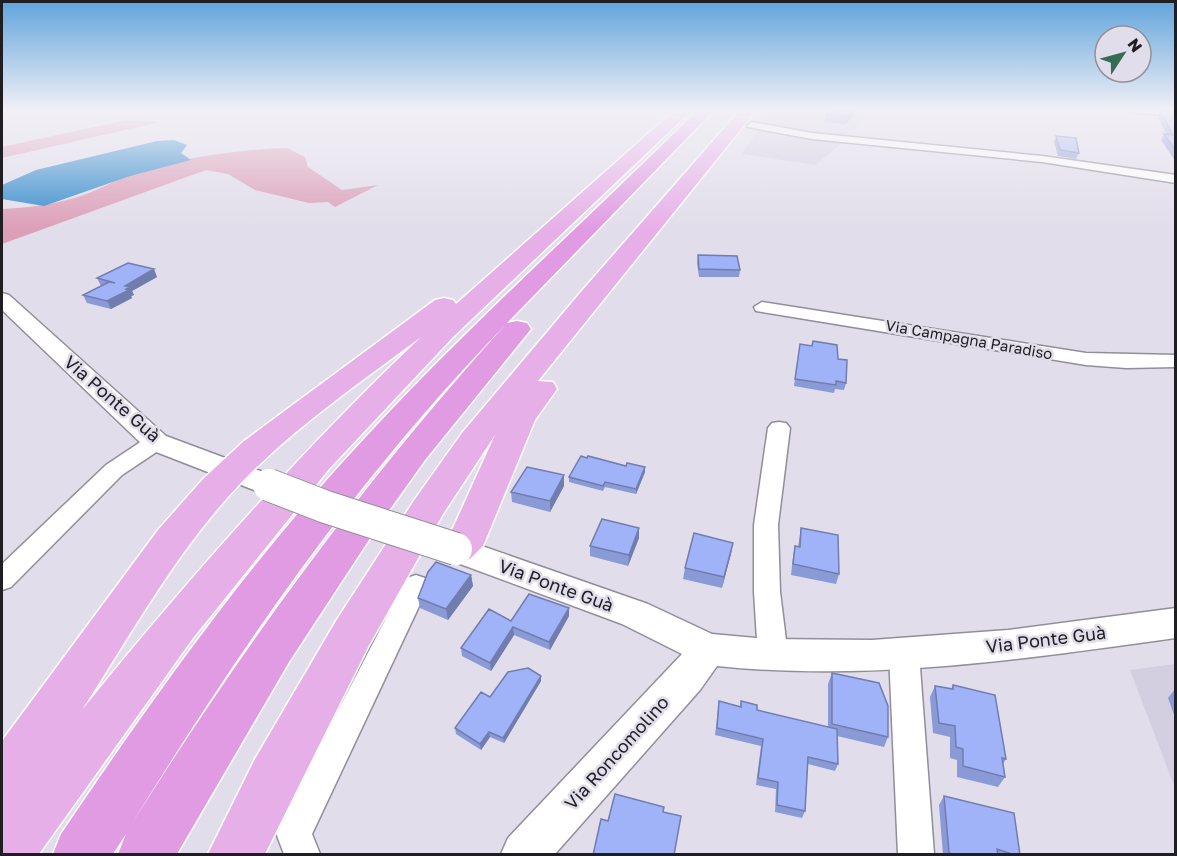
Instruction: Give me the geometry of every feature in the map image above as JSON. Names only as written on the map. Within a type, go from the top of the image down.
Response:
[{"type":"highway","points":[[5,855],[78,752],[188,611],[310,469],[444,331],[641,149]]},
{"type":"highway","points":[[81,855],[208,665],[306,532],[363,461],[447,369],[667,149]]},
{"type":"highway","points":[[146,855],[284,630],[394,475],[480,369],[686,149]]},
{"type":"highway","points":[[236,855],[274,777],[352,634],[428,508],[474,440],[531,368],[669,204],[721,149]]},
{"type":"highway","points":[[2,784],[172,540],[251,478],[325,396],[594,192]]},
{"type":"highway","points":[[456,549],[469,536],[519,419],[560,367],[616,281],[651,237],[669,204]]},
{"type":"street","points":[[941,149],[1042,159],[1176,179]]},
{"type":"street","name":"Via Ponte Guà","points":[[2,299],[156,442],[326,507],[456,549],[635,614],[708,649],[773,656],[904,654],[1008,646],[1176,622]]},
{"type":"street","name":"Via Campagna Paradiso","points":[[762,308],[1076,358],[1126,362],[1176,361]]},
{"type":"street","points":[[773,656],[767,592],[766,525],[779,428]]},
{"type":"street","points":[[2,580],[114,470],[156,442]]},
{"type":"street","points":[[302,855],[294,832],[417,585]]},
{"type":"street","name":"Via Roncomolino","points":[[524,855],[686,678],[708,649]]},
{"type":"street","points":[[904,654],[916,855]]},
{"type":"shaded area","points":[[2,149],[42,149],[2,158]]},
{"type":"shaded area","points":[[289,149],[305,157],[308,167],[342,190],[378,185],[335,207],[328,202],[309,203],[255,190],[228,174],[206,170],[2,244],[2,209],[56,203],[130,175],[174,162],[249,150]]},
{"type":"shaded area","points":[[745,149],[835,149],[815,165],[742,154]]},
{"type":"shaded area","points":[[1175,664],[1175,788],[1130,670]]},
{"type":"water","points":[[124,149],[184,149],[181,153],[191,160],[130,176],[44,206],[2,199],[2,185],[36,170]]},
{"type":"building","points":[[1078,149],[1079,153],[1060,150]]},
{"type":"building","points":[[698,255],[737,256],[740,270],[699,269]]},
{"type":"building","points":[[128,263],[154,269],[125,286],[130,287],[126,289],[129,290],[107,301],[83,295],[109,282],[115,283],[97,278]]},
{"type":"building","points":[[813,341],[837,345],[838,359],[847,360],[846,383],[836,381],[836,385],[795,379],[800,344],[812,346]]},
{"type":"building","points":[[581,456],[626,466],[627,463],[645,467],[636,489],[605,482],[603,486],[569,477]]},
{"type":"building","points":[[527,467],[564,475],[550,501],[511,492]]},
{"type":"building","points":[[602,519],[639,528],[629,555],[590,546]]},
{"type":"building","points":[[801,528],[838,535],[839,574],[793,564],[795,546],[800,547]]},
{"type":"building","points":[[694,533],[733,543],[724,577],[685,568]]},
{"type":"building","points":[[436,562],[471,575],[446,609],[418,598],[428,572]]},
{"type":"building","points":[[529,594],[569,608],[549,642],[513,627],[490,663],[461,648],[489,609],[511,621]]},
{"type":"building","points":[[528,668],[541,676],[503,738],[489,732],[480,744],[455,728],[481,692],[490,697],[508,672]]},
{"type":"building","points":[[832,673],[879,683],[888,706],[888,737],[832,724]]},
{"type":"building","points":[[953,685],[995,695],[1006,759],[1002,758],[1005,777],[963,766],[963,749],[956,747],[955,726],[939,723],[935,686],[953,689]]},
{"type":"building","points":[[719,701],[741,707],[741,701],[757,705],[757,710],[837,729],[838,764],[808,757],[805,811],[777,805],[778,782],[758,778],[763,739],[717,728]]},
{"type":"building","points":[[615,794],[664,807],[663,812],[681,816],[674,855],[593,855],[601,819],[608,821]]},
{"type":"building","points":[[944,796],[1014,813],[1020,855],[997,849],[998,855],[952,855],[949,852]]}]
